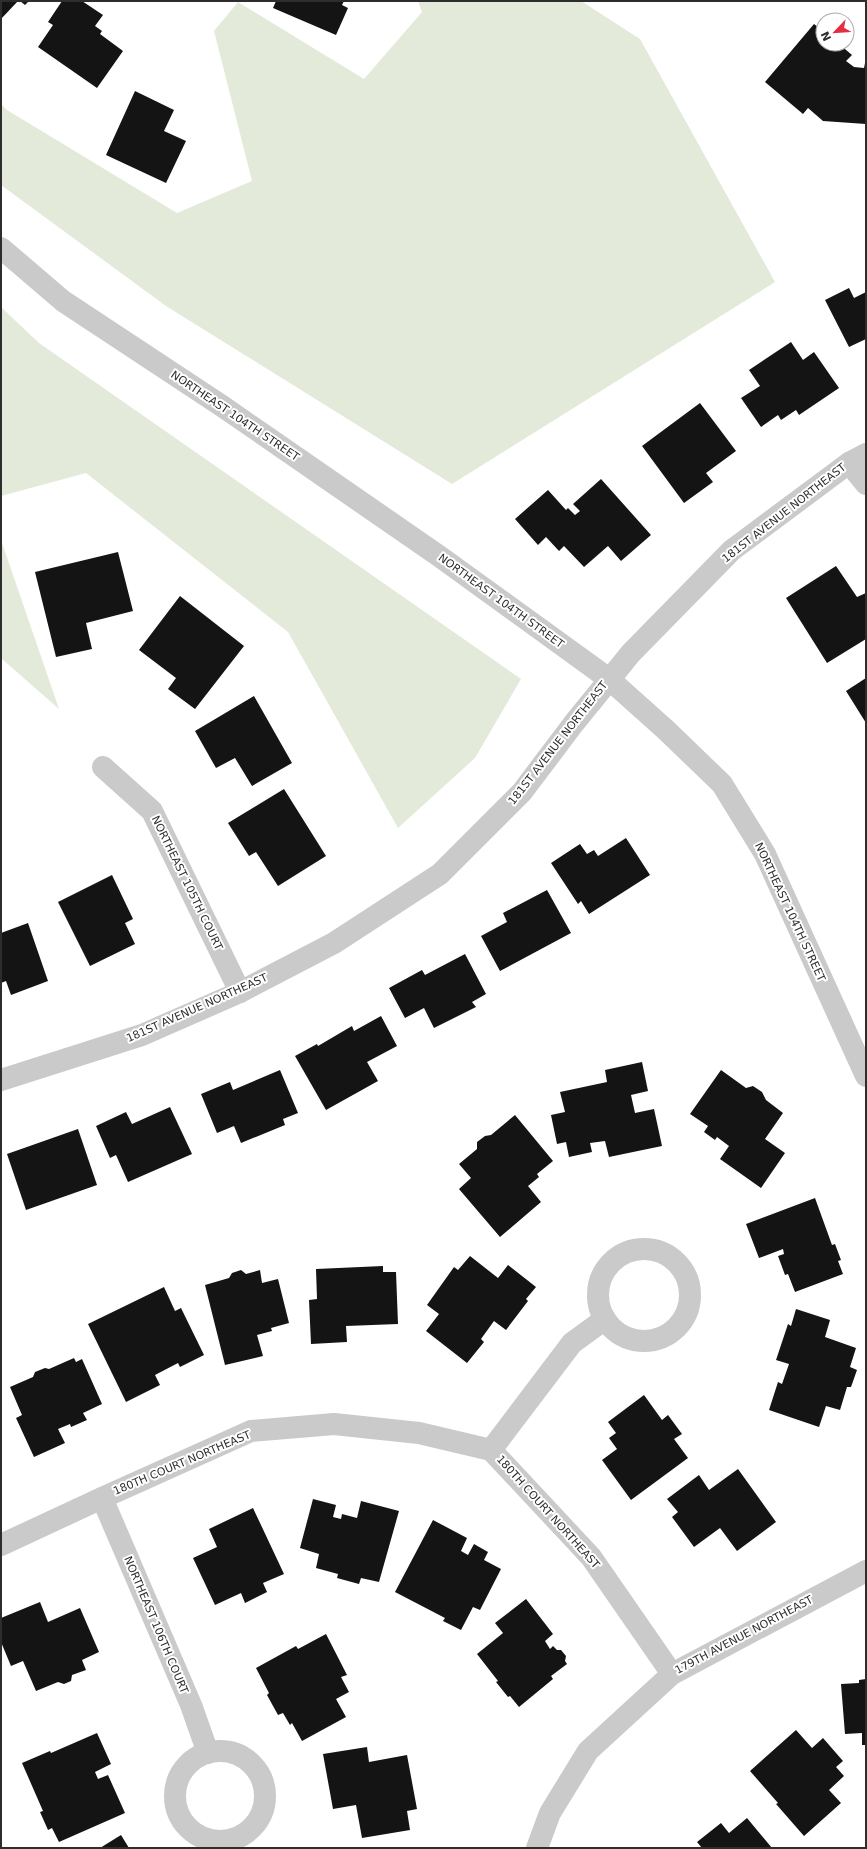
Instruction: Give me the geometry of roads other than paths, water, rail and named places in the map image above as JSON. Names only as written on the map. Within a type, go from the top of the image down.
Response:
[{"type":"street","name":"NORTHEAST 104TH STREET","points":[[1,248],[63,301],[229,410],[438,556],[609,679],[666,730],[722,784],[765,854],[866,1076]]},
{"type":"street","name":"181ST AVENUE NORTHEAST","points":[[1,1080],[142,1035],[240,992],[334,943],[440,874],[522,792],[609,679],[631,653],[732,550],[857,458]]},
{"type":"street","points":[[857,458],[866,484]]},
{"type":"street","name":"NORTHEAST 105TH COURT","points":[[103,766],[152,811],[240,992]]},
{"type":"street","points":[[647,1249],[661,1252],[674,1260],[683,1271],[688,1284],[689,1298],[686,1312],[678,1324],[668,1334],[655,1339],[640,1341],[626,1338],[614,1330],[605,1319],[599,1306],[598,1291],[601,1277],[608,1265],[619,1256],[633,1250],[647,1249]]},
{"type":"street","name":"180TH COURT NORTHEAST","points":[[491,1450],[572,1343],[605,1319]]},
{"type":"street","name":"180TH COURT NORTHEAST","points":[[1,1545],[102,1498],[251,1432],[334,1424],[419,1433],[491,1450],[591,1557],[672,1674]]},
{"type":"street","name":"NORTHEAST 106TH COURT","points":[[102,1498],[191,1705],[208,1753]]},
{"type":"street","name":"179TH AVENUE NORTHEAST","points":[[537,1848],[550,1813],[588,1751],[672,1674],[866,1571]]},
{"type":"street","points":[[222,1751],[236,1754],[248,1761],[258,1772],[264,1785],[265,1799],[262,1812],[256,1825],[245,1834],[232,1840],[218,1842],[204,1839],[192,1832],[182,1821],[177,1808],[175,1794],[178,1780],[185,1768],[195,1759],[208,1753],[222,1751]]}]
